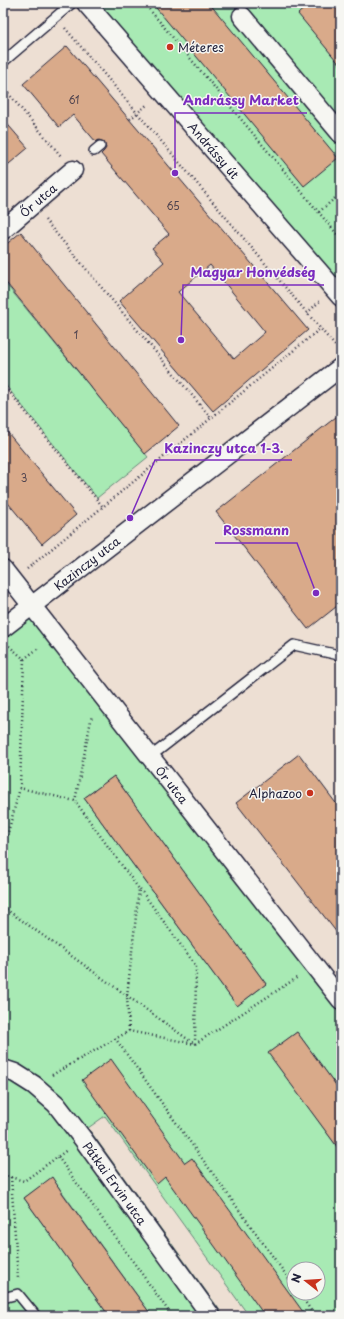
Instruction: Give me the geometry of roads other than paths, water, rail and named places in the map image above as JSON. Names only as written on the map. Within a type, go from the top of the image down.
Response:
[{"type":"street","name":"Andrássy út","points":[[86,3],[341,297]]},
{"type":"street","points":[[242,16],[341,134]]},
{"type":"street","name":"Őr utca","points":[[3,230],[73,170]]},
{"type":"street","name":"Kazinczy utca","points":[[4,635],[32,606],[341,367]]},
{"type":"street","name":"Őr utca","points":[[8,575],[341,1000]]},
{"type":"street","name":"Pátkai Ervin utca","points":[[3,1069],[15,1073],[34,1085],[56,1104],[211,1316]]},
{"type":"lane","points":[[3,62],[72,3]]},
{"type":"lane","points":[[150,757],[294,645],[339,655],[341,654]]},
{"type":"lane","points":[[3,1298],[18,1294],[36,1316]]},
{"type":"place","name":"Méteres","points":[[170,47]]},
{"type":"place","name":"Andrássy Market","points":[[175,173]]},
{"type":"place","name":"Magyar Honvédség","points":[[181,340]]},
{"type":"place","name":"Kazinczy utca 1-3.","points":[[130,518]]},
{"type":"place","name":"Rossmann","points":[[316,593]]},
{"type":"place","name":"Alphazoo","points":[[310,793]]}]
